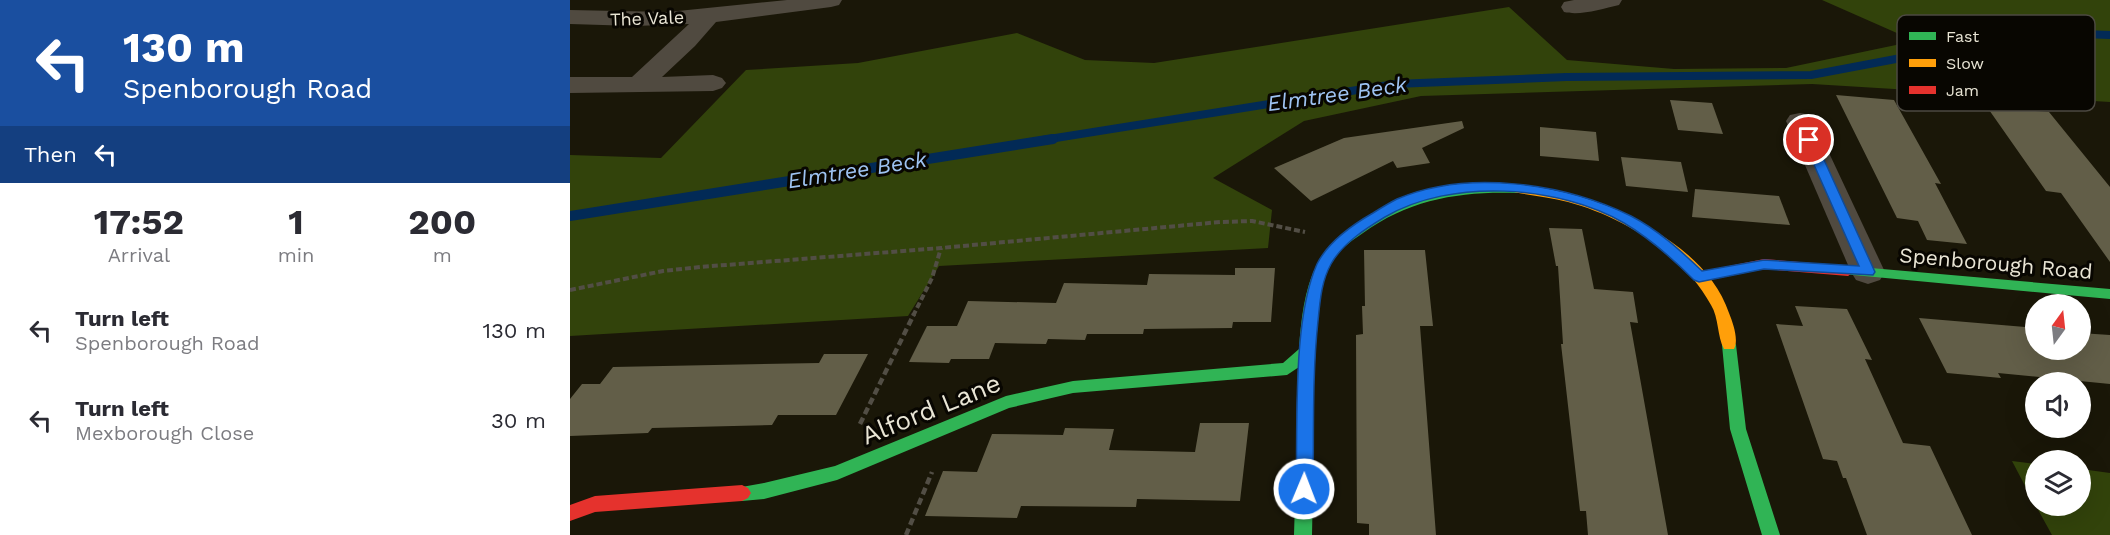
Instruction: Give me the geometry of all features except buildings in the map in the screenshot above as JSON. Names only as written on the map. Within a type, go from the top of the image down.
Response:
[{"type":"street","name":"The Vale","points":[[570,18],[657,19],[831,0]]},
{"type":"street","points":[[1572,7],[1611,0]]},
{"type":"street","points":[[638,86],[687,41],[710,15]]},
{"type":"street","points":[[570,85],[638,86],[713,83]]},
{"type":"street","points":[[1800,121],[1868,272]]},
{"type":"street","points":[[1303,535],[1307,351],[1315,287],[1325,263],[1342,241],[1401,202],[1447,189],[1497,186],[1546,193],[1589,204],[1627,219],[1669,247],[1699,277],[1720,308],[1730,343],[1735,413],[1745,457],[1771,535]]},
{"type":"street","name":"Spenborough Road","points":[[1699,277],[1764,264],[2110,294]]},
{"type":"street","name":"Alford Lane","points":[[570,513],[595,504],[764,491],[837,473],[1006,402],[1073,387],[1287,369],[1307,351]]},
{"type":"path","points":[[570,290],[663,271],[700,267],[1252,221],[1274,224],[1342,241]]},
{"type":"path","points":[[837,473],[932,278],[941,248]]},
{"type":"path","points":[[906,535],[952,424]]},
{"type":"green space","points":[[1822,0],[2110,0],[2110,102],[2095,101],[2095,15],[1897,15],[1897,33]]},
{"type":"green space","points":[[1509,7],[1567,60],[1674,69],[1786,68],[1897,45],[1897,89],[1812,84],[1421,96],[1304,121],[1213,178],[1272,210],[1268,248],[939,266],[908,316],[570,336],[570,155],[661,158],[746,70],[858,63],[1017,33],[1085,60],[1154,63]]},
{"type":"green space","points":[[2012,461],[2025,463],[2025,486]]},
{"type":"green space","points":[[2091,470],[2110,473],[2110,535],[2052,535],[2042,516],[2091,516]]},
{"type":"waterway","name":"Elmtree Beck","points":[[2095,34],[2110,35]]},
{"type":"waterway","name":"Elmtree Beck","points":[[1043,140],[1395,84],[1566,77],[1811,75],[1897,59]]},
{"type":"waterway","name":"Elmtree Beck","points":[[570,216],[1053,139]]},
{"type":"traffic: fast","points":[[1303,535],[1309,315],[1317,280],[1327,259],[1342,243],[1373,219],[1412,201],[1453,191],[1518,189]]},
{"type":"traffic: fast","points":[[1848,271],[2110,294]]},
{"type":"traffic: fast","points":[[1729,345],[1738,429],[1771,535]]},
{"type":"traffic: fast","points":[[742,493],[764,491],[837,473],[1006,402],[1073,387],[1287,369],[1307,351]]},
{"type":"traffic: slow","points":[[1518,189],[1546,192],[1604,210],[1659,240],[1704,281],[1721,310],[1729,345]]},
{"type":"traffic: jam","points":[[1699,277],[1764,264],[1848,271]]},
{"type":"traffic: jam","points":[[570,513],[595,504],[742,493]]},
{"type":"route","points":[[1304,489],[1307,351],[1315,287],[1325,263],[1342,241],[1371,220],[1401,202],[1447,189],[1497,186],[1546,193],[1589,204],[1627,219],[1669,247],[1699,277],[1764,264],[1868,272],[1809,140]]}]
